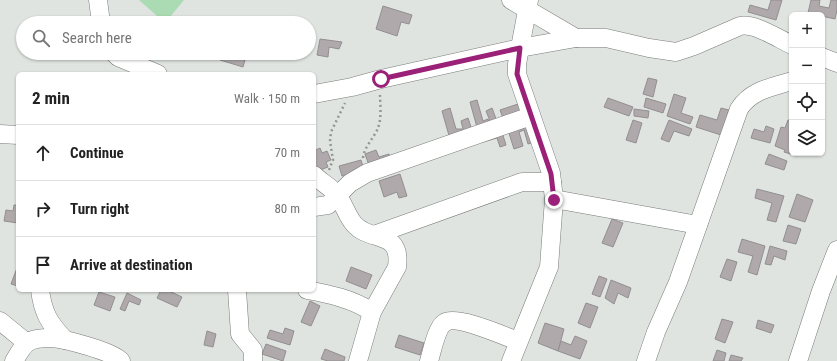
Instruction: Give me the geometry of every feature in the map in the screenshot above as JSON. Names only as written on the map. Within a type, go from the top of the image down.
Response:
[{"type":"street","points":[[98,0],[100,16]]},
{"type":"street","points":[[511,0],[528,5],[576,38]]},
{"type":"street","points":[[510,361],[549,267],[554,200],[551,174],[517,74],[528,5]]},
{"type":"street","points":[[316,94],[352,87],[381,79],[520,48],[576,38],[606,38],[649,48],[676,52],[694,46],[740,26],[746,25],[756,28],[789,44]]},
{"type":"street","points":[[825,58],[837,63]]},
{"type":"street","points":[[125,60],[153,72]]},
{"type":"street","points":[[825,70],[837,67]]},
{"type":"street","points":[[646,361],[656,332],[678,282],[736,116],[744,102],[755,93],[789,82]]},
{"type":"street","points":[[316,207],[328,205],[350,183],[367,173],[531,116]]},
{"type":"street","points":[[0,134],[16,135]]},
{"type":"street","points":[[316,177],[338,195],[355,224],[364,231],[387,240],[397,251],[397,267],[372,312],[358,361]]},
{"type":"street","points":[[374,235],[522,182],[552,182]]},
{"type":"street","points":[[554,200],[698,225]]},
{"type":"street","points":[[798,361],[821,291],[837,250]]},
{"type":"street","points":[[40,292],[44,312],[54,328],[65,340]]},
{"type":"street","points":[[237,292],[240,334],[252,350],[253,361]]},
{"type":"street","points":[[316,292],[346,298],[372,312]]},
{"type":"street","points":[[429,361],[439,329],[447,321],[455,320],[465,322],[518,341]]},
{"type":"street","points":[[0,321],[27,343]]},
{"type":"street","points":[[14,361],[20,350],[27,343],[40,338],[65,340],[112,354],[121,361]]},
{"type":"path","points":[[367,173],[363,156],[378,129],[381,79]]},
{"type":"path","points":[[316,177],[327,172],[332,165],[333,154],[330,141],[331,132],[352,87]]},
{"type":"green space","points":[[139,0],[184,0],[171,16],[157,16]]},
{"type":"building","points":[[771,0],[782,0],[776,20],[748,12],[750,5],[768,10]]},
{"type":"building","points":[[811,0],[820,0],[819,6],[829,8],[831,0],[837,0],[835,19],[825,17],[825,12],[808,12]]},
{"type":"building","points":[[383,6],[412,15],[409,24],[401,22],[397,36],[376,29]]},
{"type":"building","points":[[320,39],[342,42],[339,49],[329,47],[328,57],[317,55]]},
{"type":"building","points":[[220,60],[245,60],[243,67]]},
{"type":"building","points":[[648,78],[657,80],[653,97],[643,94]]},
{"type":"building","points":[[674,94],[686,98],[681,113],[693,117],[690,124],[667,116]]},
{"type":"building","points":[[608,98],[633,107],[629,116],[604,107]]},
{"type":"building","points":[[646,98],[666,104],[663,113],[644,107]]},
{"type":"building","points":[[477,100],[483,121],[488,119],[490,127],[478,131],[470,102]]},
{"type":"building","points":[[521,103],[525,114],[504,121],[500,110]]},
{"type":"building","points":[[450,108],[456,129],[463,129],[461,121],[468,118],[473,133],[450,139],[442,111]]},
{"type":"building","points":[[492,108],[498,124],[492,126],[486,111]]},
{"type":"building","points":[[721,108],[729,110],[721,135],[696,127],[700,115],[717,120]]},
{"type":"building","points":[[634,109],[649,111],[648,118],[634,116]]},
{"type":"building","points":[[529,119],[537,141],[528,144],[524,130],[519,132],[523,146],[514,149],[507,127]]},
{"type":"building","points":[[633,120],[642,123],[636,143],[626,140]]},
{"type":"building","points":[[669,120],[692,129],[689,136],[674,131],[669,142],[661,139]]},
{"type":"building","points":[[789,120],[789,154],[784,152],[785,150],[775,146],[781,127],[785,128]]},
{"type":"building","points":[[766,126],[774,129],[770,143],[751,138],[754,129],[764,132]]},
{"type":"building","points":[[501,129],[506,145],[500,147],[497,138],[483,142]]},
{"type":"building","points":[[320,148],[322,153],[327,151],[331,160],[326,162],[328,167],[316,172],[316,150]]},
{"type":"building","points":[[376,150],[379,157],[389,154],[391,161],[370,168],[365,154]]},
{"type":"building","points":[[769,154],[787,161],[784,170],[765,164]]},
{"type":"building","points":[[361,160],[364,170],[342,176],[339,166]]},
{"type":"building","points":[[400,174],[407,196],[399,198],[397,192],[384,197],[379,181]]},
{"type":"building","points":[[757,189],[784,196],[776,222],[767,220],[772,203],[755,198]]},
{"type":"building","points":[[797,194],[813,200],[805,222],[789,217]]},
{"type":"building","points":[[14,205],[16,205],[16,223],[4,221],[6,210],[13,211]]},
{"type":"building","points":[[612,219],[623,223],[613,247],[602,243]]},
{"type":"building","points":[[788,225],[801,229],[796,244],[783,241]]},
{"type":"building","points":[[742,239],[765,246],[757,275],[748,272],[753,256],[738,252]]},
{"type":"building","points":[[770,246],[787,251],[785,260],[774,256],[771,265],[765,264]]},
{"type":"building","points":[[727,259],[737,262],[731,281],[720,277]]},
{"type":"building","points":[[351,267],[372,275],[366,289],[346,281]]},
{"type":"building","points":[[16,271],[16,285],[11,284]]},
{"type":"building","points":[[599,276],[607,279],[600,297],[592,294]]},
{"type":"building","points":[[611,280],[631,288],[628,298],[618,293],[614,304],[605,298]]},
{"type":"building","points":[[99,292],[115,297],[110,311],[94,305]]},
{"type":"building","points":[[160,292],[171,292],[182,297],[177,307],[157,298]]},
{"type":"building","points":[[127,293],[141,300],[139,305],[129,301],[125,311],[120,309]]},
{"type":"building","points":[[310,301],[320,306],[311,326],[301,322]]},
{"type":"building","points":[[586,303],[598,307],[590,328],[578,323]]},
{"type":"building","points":[[722,319],[733,322],[725,343],[715,339]]},
{"type":"building","points":[[758,320],[774,325],[771,333],[756,328]]},
{"type":"building","points":[[545,323],[564,329],[558,351],[538,343]]},
{"type":"building","points":[[285,328],[294,331],[290,345],[267,338],[270,330],[283,334]]},
{"type":"building","points":[[207,331],[216,334],[213,347],[204,345]]},
{"type":"building","points":[[399,335],[424,343],[420,355],[395,347]]},
{"type":"building","points":[[575,336],[587,341],[580,359],[558,351],[561,341],[571,345]]},
{"type":"building","points":[[266,344],[286,351],[283,361],[262,354]]},
{"type":"building","points":[[325,349],[345,357],[344,361],[328,361],[321,359]]},
{"type":"building","points":[[717,350],[726,353],[724,361],[713,361]]},
{"type":"building","points":[[731,355],[743,358],[741,361],[729,361]]},
{"type":"route","points":[[381,79],[520,48],[517,64],[519,83],[551,174],[554,188],[554,200]]}]
